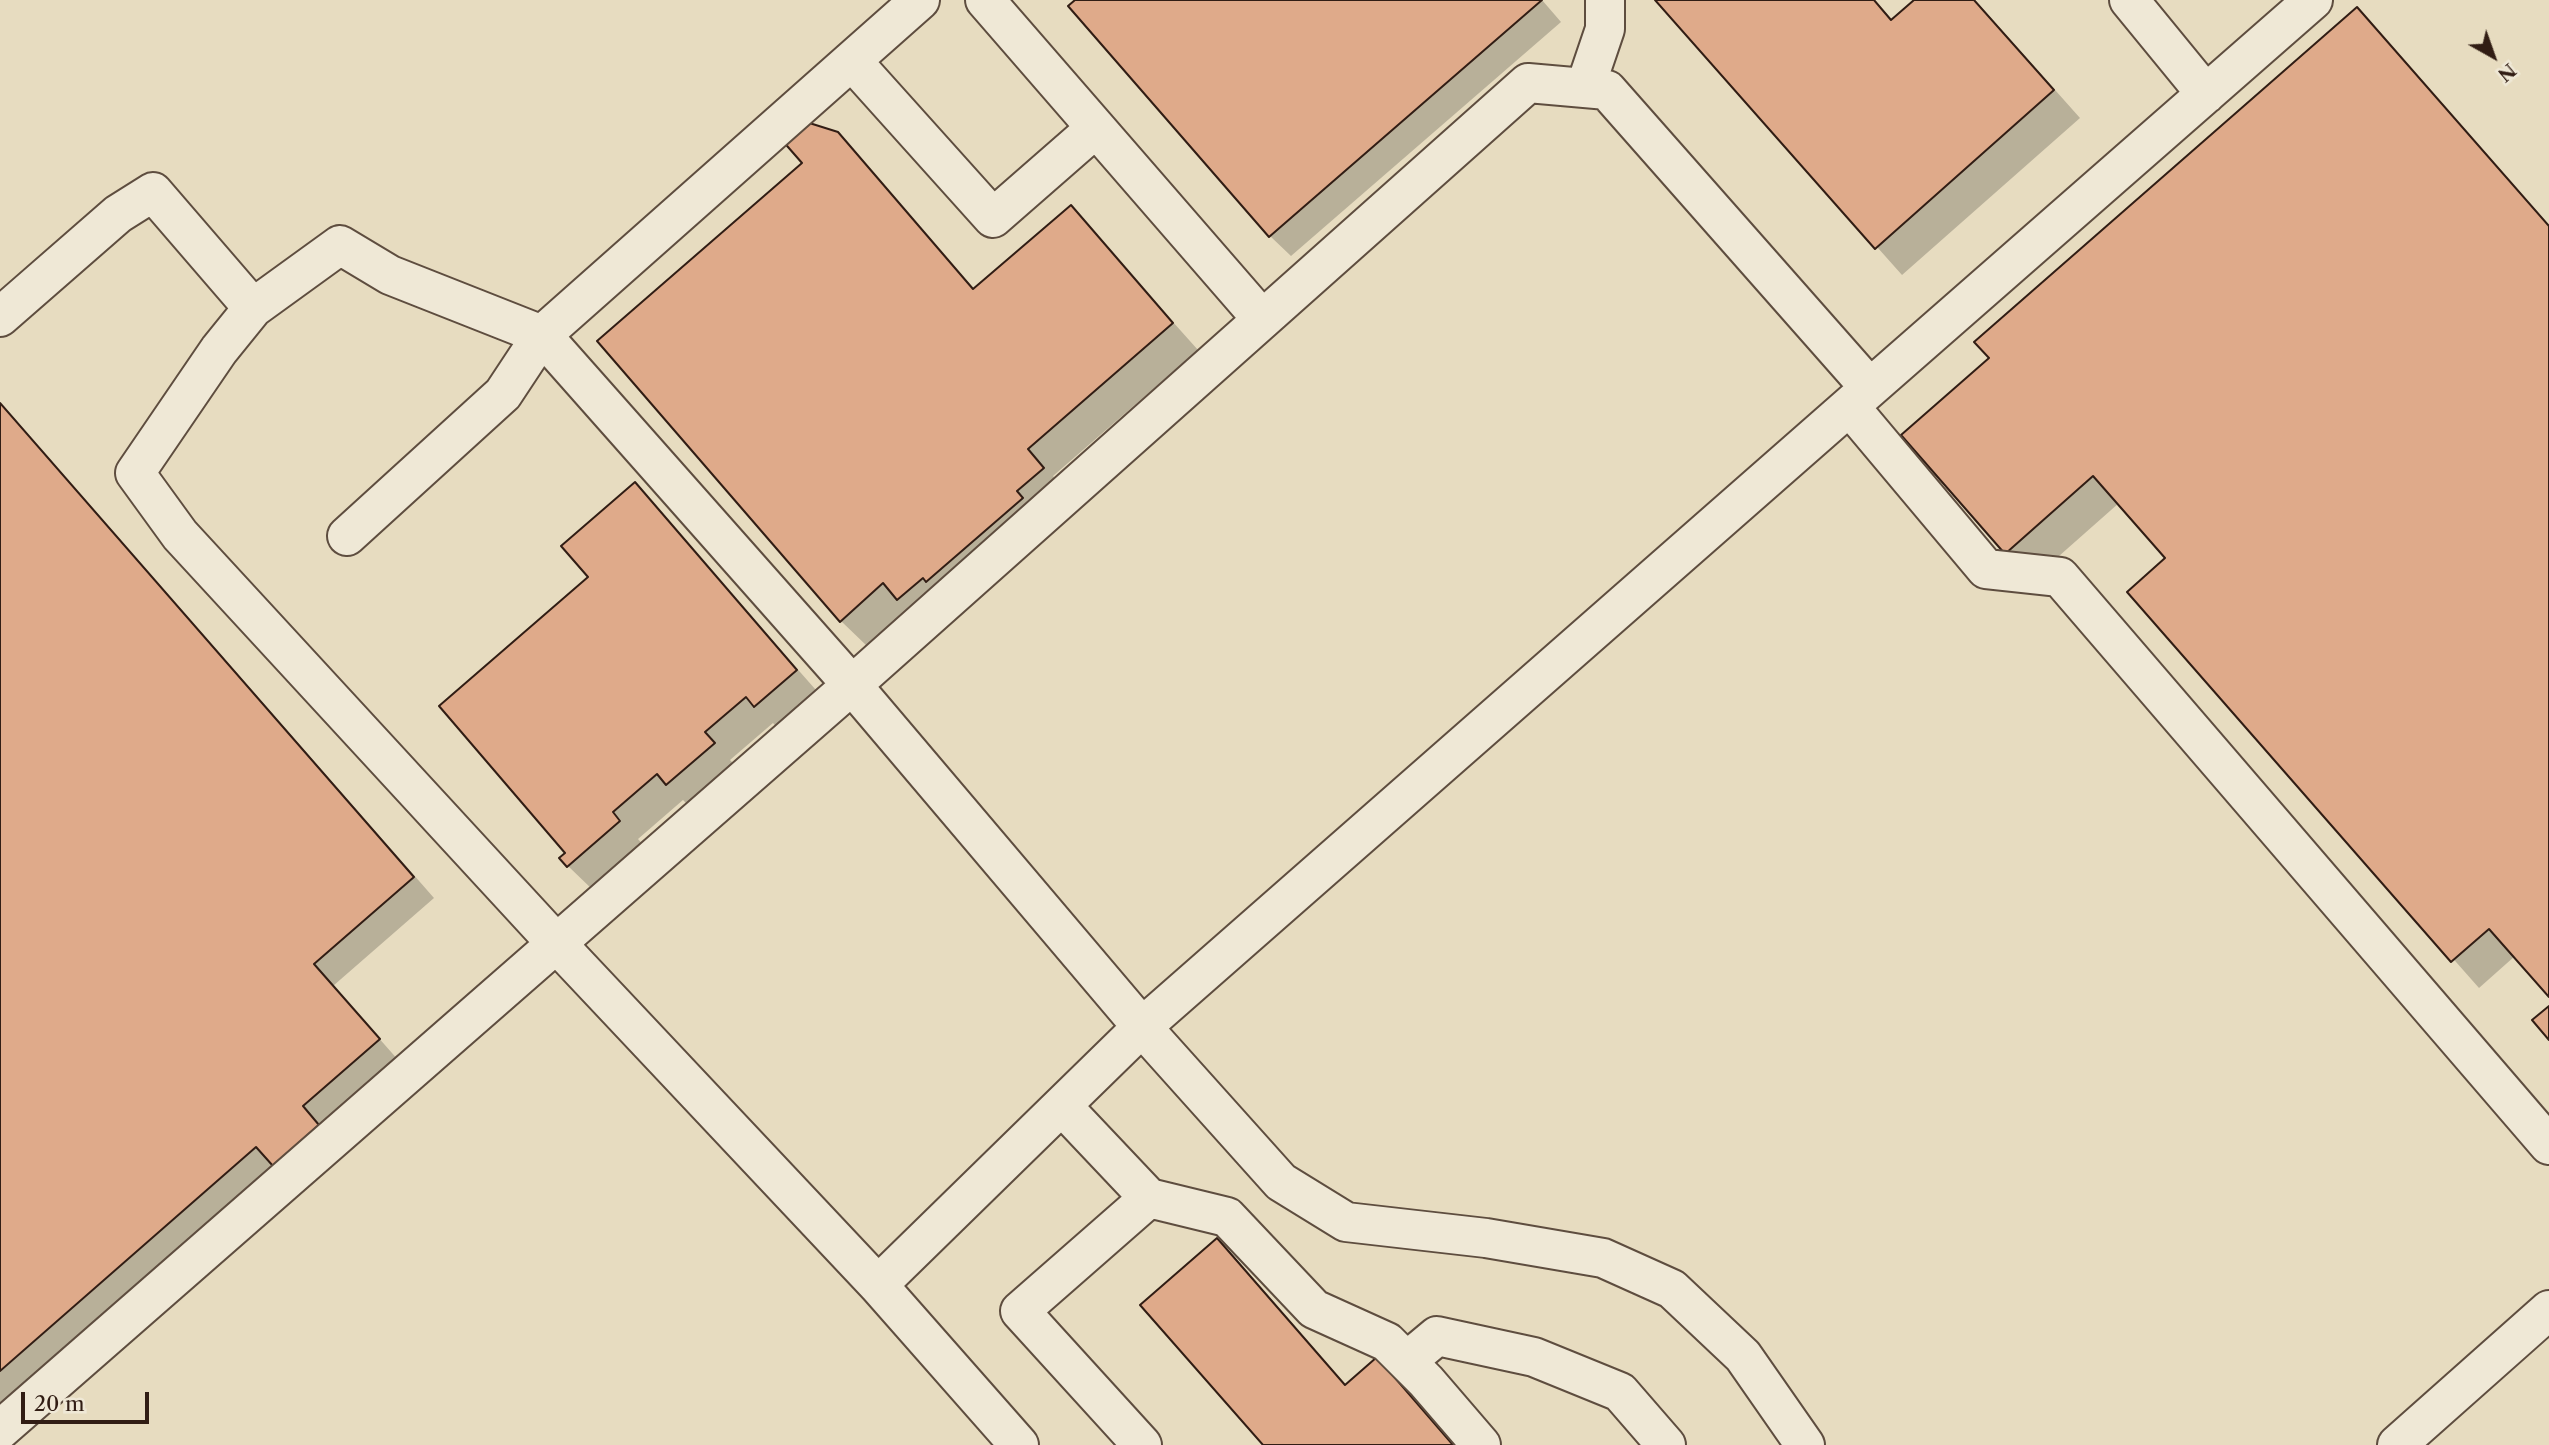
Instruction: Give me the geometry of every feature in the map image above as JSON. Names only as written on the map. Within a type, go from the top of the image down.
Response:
[{"type":"lane","points":[[347,536],[503,394],[542,335],[919,0]]},
{"type":"lane","points":[[985,0],[1262,319]]},
{"type":"lane","points":[[1585,88],[1605,29],[1605,0]]},
{"type":"lane","points":[[2129,0],[2206,94]]},
{"type":"lane","points":[[878,1285],[1142,1027],[2313,0]]},
{"type":"lane","points":[[852,61],[993,218],[1096,128]]},
{"type":"lane","points":[[0,1430],[852,685],[1528,83],[1607,90],[1860,397],[1986,569],[2060,577],[2549,1145]]},
{"type":"lane","points":[[0,317],[118,214],[153,191],[253,308]]},
{"type":"lane","points":[[1019,1445],[878,1285],[556,943],[180,535],[135,473],[219,350],[253,308],[340,245],[390,275],[542,335],[852,685],[1142,1027],[1281,1182],[1338,1220],[1486,1238],[1603,1258],[1672,1289],[1743,1356],[1805,1445]]},
{"type":"lane","points":[[1062,1105],[1149,1198],[1227,1217],[1314,1309],[1387,1342],[1481,1445]]},
{"type":"lane","points":[[1142,1445],[1020,1311],[1149,1198]]},
{"type":"lane","points":[[2397,1445],[2549,1310]]},
{"type":"lane","points":[[1407,1362],[1437,1336],[1534,1357],[1620,1392],[1666,1445]]},
{"type":"building","points":[[1075,0],[1542,0],[1269,237],[1068,6]]},
{"type":"building","points":[[1655,0],[1874,0],[1891,20],[1914,0],[1974,0],[2054,90],[1875,249]]},
{"type":"building","points":[[2357,7],[2549,226],[2549,997],[2489,929],[2451,962],[2127,592],[2165,558],[2093,476],[2005,554],[1901,435],[1989,358],[1974,342]]},
{"type":"building","points":[[803,121],[838,132],[973,289],[1071,205],[1173,323],[1028,449],[1044,468],[1017,491],[1023,498],[926,582],[923,578],[897,600],[883,583],[840,622],[597,341],[802,163],[781,139]]},
{"type":"building","points":[[0,403],[414,877],[314,964],[380,1039],[303,1106],[319,1125],[273,1166],[256,1147],[0,1371]]},
{"type":"building","points":[[635,482],[797,670],[754,707],[746,697],[705,732],[715,743],[666,785],[657,774],[613,812],[620,821],[567,867],[559,858],[565,853],[439,706],[588,577],[561,546]]},
{"type":"building","points":[[2549,1006],[2549,1040],[2532,1020]]},
{"type":"building","points":[[1217,1238],[1345,1385],[1377,1357],[1453,1445],[1263,1445],[1140,1305]]}]
